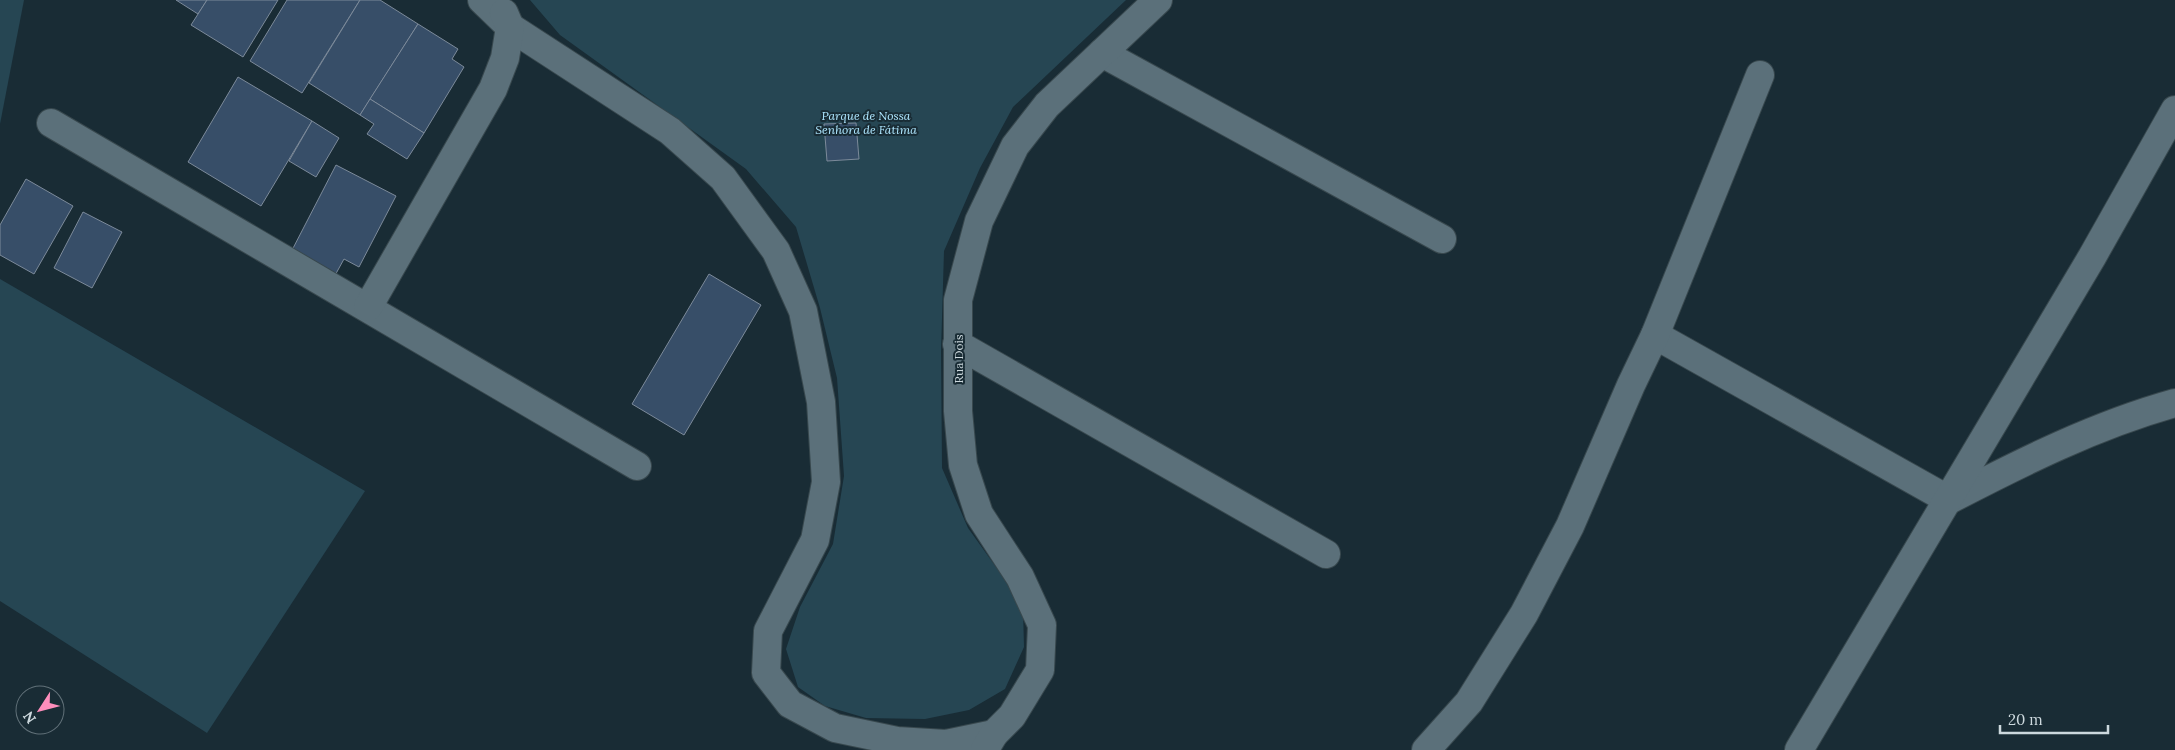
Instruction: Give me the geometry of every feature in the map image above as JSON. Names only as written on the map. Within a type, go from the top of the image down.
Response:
[{"type":"street","points":[[482,0],[510,27],[670,132],[723,178],[776,251],[803,311],[821,402],[826,482],[814,540],[768,631],[766,673],[790,704],[835,728],[896,741],[946,744],[989,742]]},
{"type":"street","points":[[368,307],[493,89],[506,58],[510,27],[498,0]]},
{"type":"street","name":"Rua Dois","points":[[989,742],[1012,716],[1040,670],[1042,625],[1020,577],[979,514],[963,464],[958,411],[958,300],[979,221],[1015,146],[1047,105],[1158,0]]},
{"type":"street","points":[[1102,53],[1442,239]]},
{"type":"street","points":[[1426,750],[1469,702],[1524,614],[1570,526],[1631,385],[1655,335],[1760,76]]},
{"type":"street","points":[[1799,750],[2092,257],[2175,110]]},
{"type":"street","points":[[51,123],[637,466]]},
{"type":"street","points":[[1655,335],[1949,500]]},
{"type":"street","points":[[957,344],[1326,554]]},
{"type":"street","points":[[1949,500],[2024,460],[2132,415],[2175,404]]},
{"type":"green space","points":[[0,0],[24,0],[0,124]]},
{"type":"green space","name":"Parque de Nossa Senhora de Fátima","points":[[530,0],[1126,0],[1013,107],[980,168],[944,251],[941,351],[942,468],[968,528],[1001,574],[1023,610],[1024,647],[1005,689],[969,710],[925,719],[866,718],[825,706],[798,687],[786,649],[800,607],[833,544],[844,476],[837,378],[820,308],[796,227],[746,169],[560,35]]},
{"type":"green space","points":[[0,279],[365,491],[207,733],[0,601]]},
{"type":"building","points":[[176,0],[207,0],[198,14]]},
{"type":"building","points":[[207,0],[278,0],[243,57],[191,25]]},
{"type":"building","points":[[287,0],[360,0],[302,93],[250,61]]},
{"type":"building","points":[[360,0],[380,0],[418,24],[360,115],[309,83]]},
{"type":"building","points":[[418,24],[458,49],[452,59],[464,67],[424,133],[370,99]]},
{"type":"building","points":[[238,77],[312,121],[261,206],[188,162]]},
{"type":"building","points":[[370,99],[424,133],[407,159],[367,134],[374,124],[360,115]]},
{"type":"building","points":[[312,121],[339,138],[316,177],[289,161]]},
{"type":"building","points":[[856,123],[859,159],[827,161],[824,124]]},
{"type":"building","points":[[336,165],[396,196],[359,267],[344,259],[333,279],[289,256]]},
{"type":"building","points":[[26,179],[73,206],[34,274],[0,255],[0,225]]},
{"type":"building","points":[[83,212],[122,232],[92,288],[54,268]]},
{"type":"building","points":[[709,274],[761,305],[684,435],[632,404]]}]
